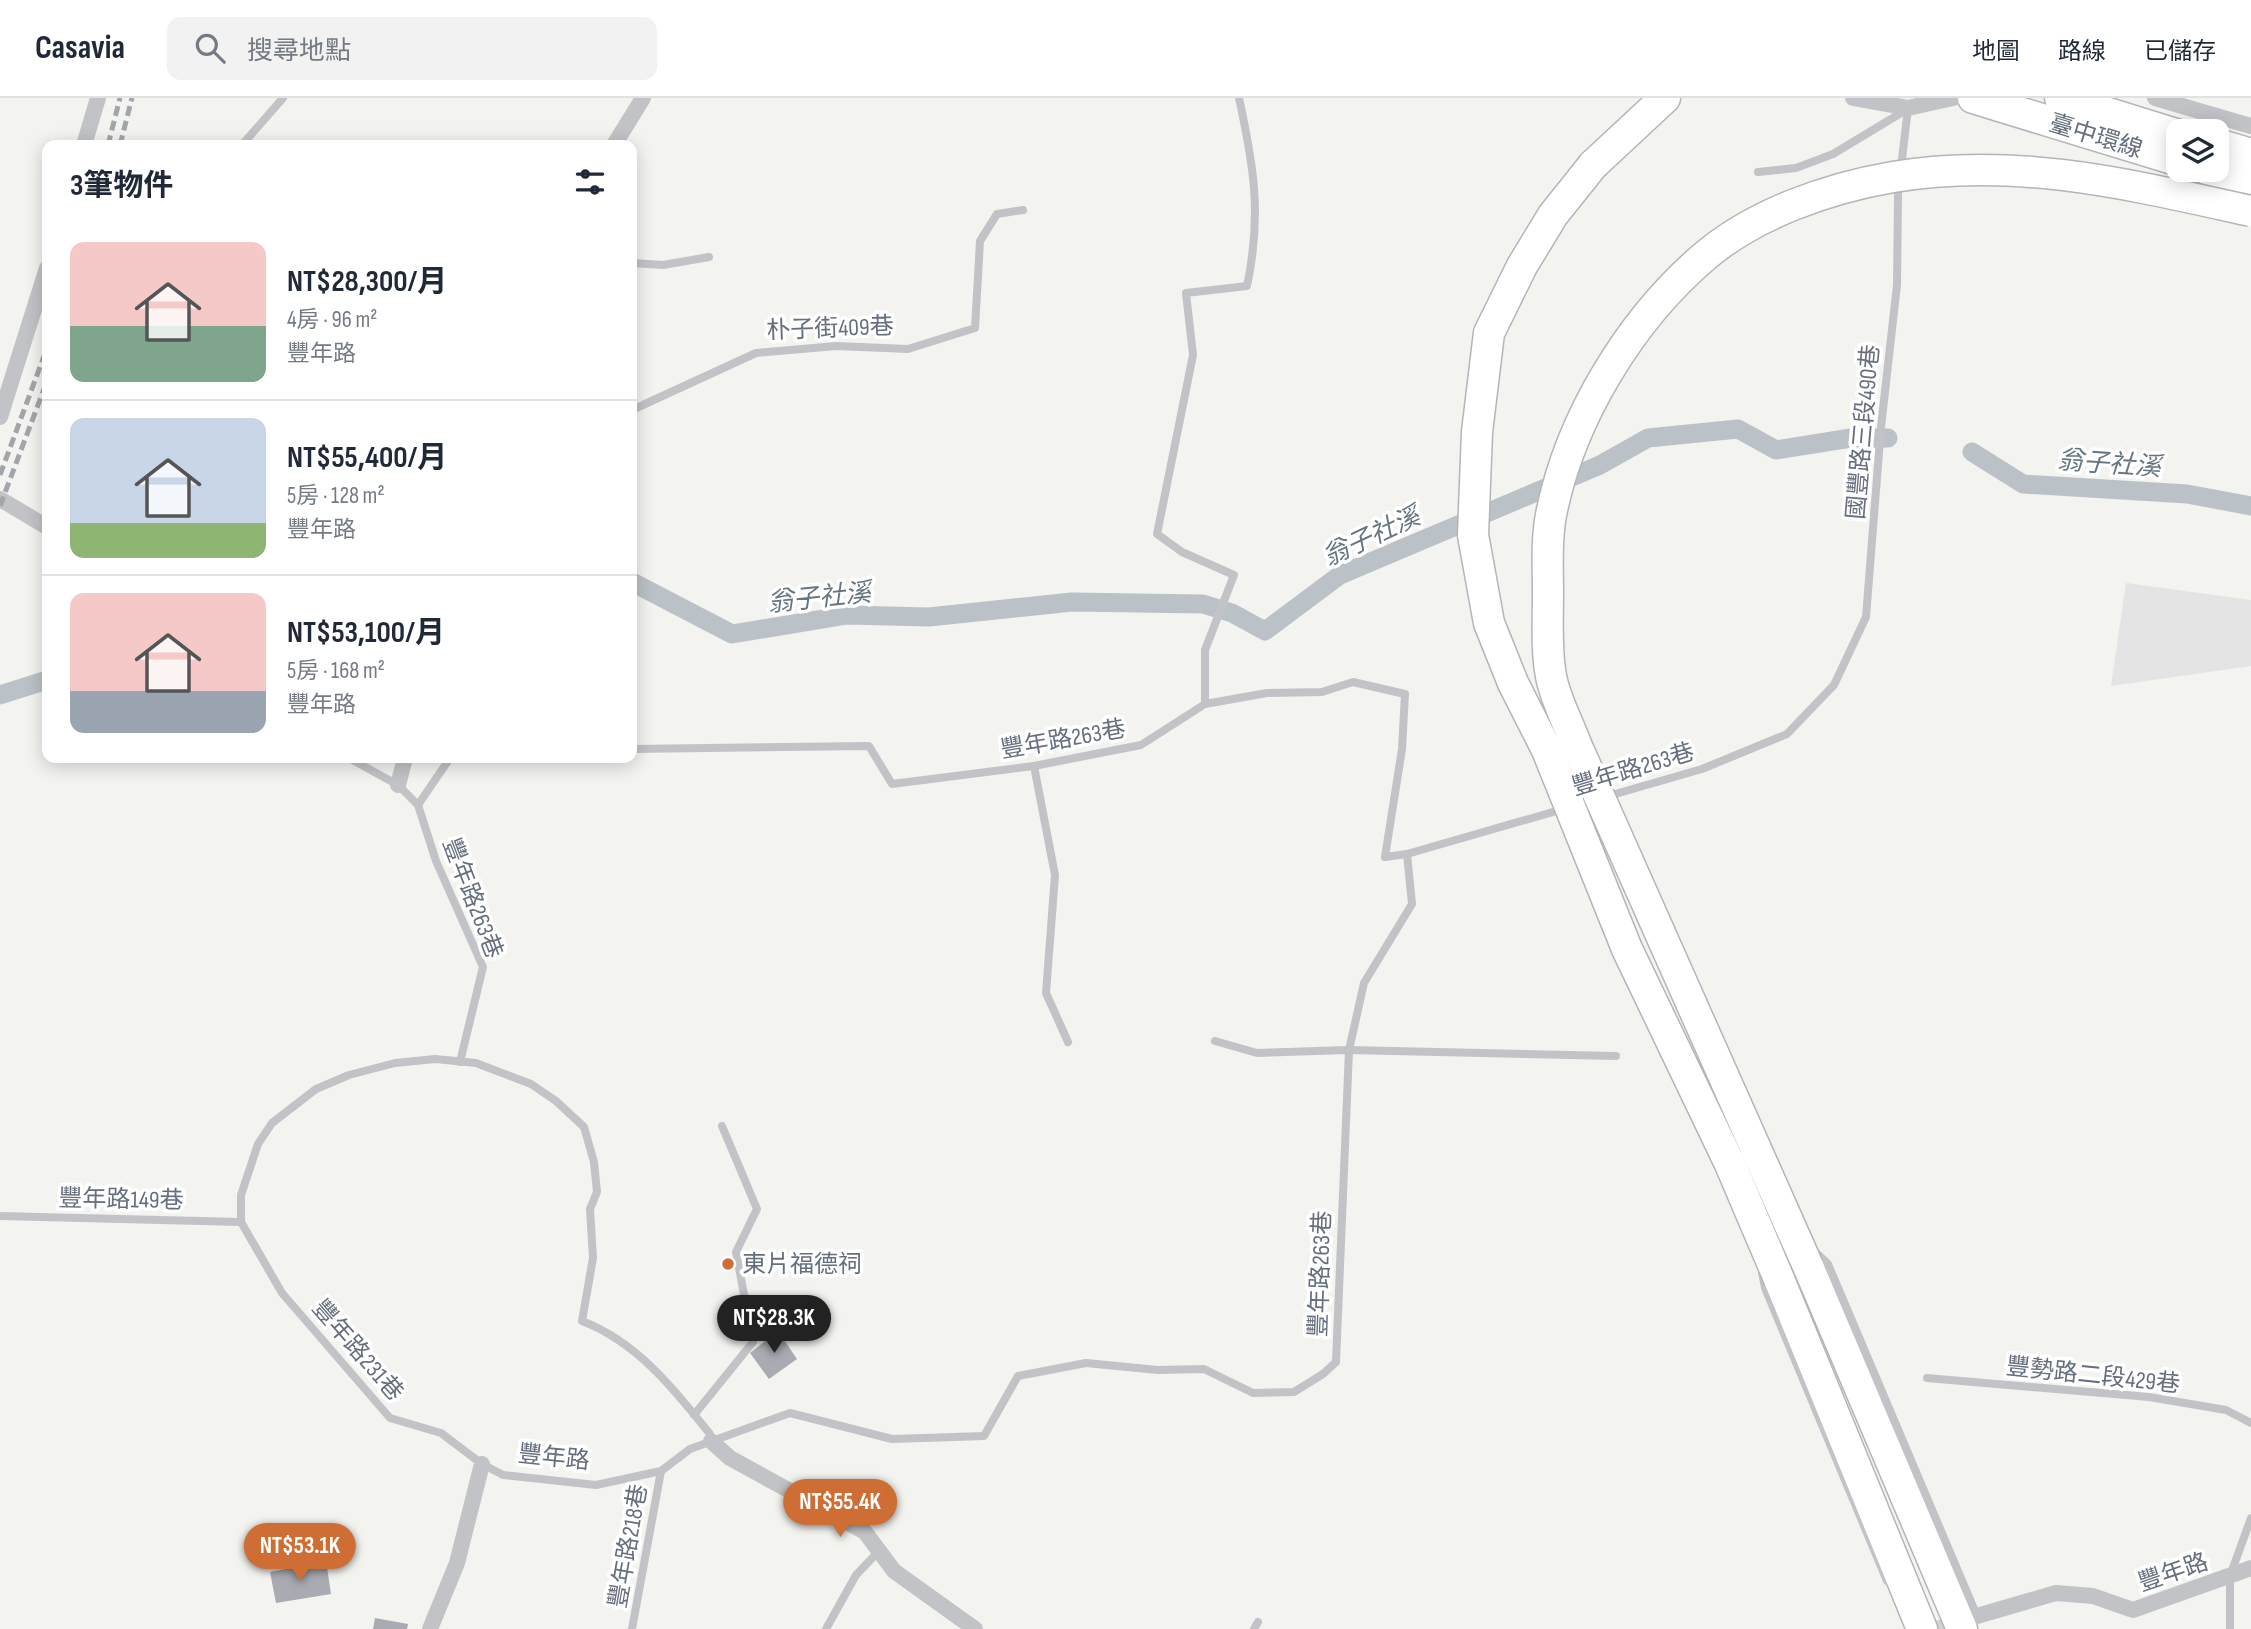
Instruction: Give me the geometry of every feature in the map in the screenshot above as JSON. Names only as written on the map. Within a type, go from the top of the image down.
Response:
[{"type":"highway","points":[[1665,98],[1593,165],[1553,215],[1522,266],[1489,334],[1476,432],[1473,535],[1489,623],[1513,683],[1547,750],[1628,949],[1777,1266],[1922,1629]]},
{"type":"highway","name":"臺中環線","points":[[1973,98],[2166,157]]},
{"type":"highway","name":"臺中環線","points":[[2060,98],[2166,130]]},
{"type":"highway","points":[[2067,98],[2166,130]]},
{"type":"highway","points":[[2229,149],[2251,155]]},
{"type":"highway","points":[[1970,1621],[1808,1266],[1576,744],[1551,677],[1548,541],[1551,514],[1571,451],[1602,382],[1625,348],[1685,275],[1707,254],[1765,219],[1823,195],[1920,173],[2021,169],[2138,186],[2251,211]]},
{"type":"highway","points":[[2229,176],[2251,183]]},
{"type":"street","points":[[85,140],[97,98]]},
{"type":"street","points":[[617,140],[643,98]]},
{"type":"street","points":[[1853,98],[1908,108],[1954,98],[2166,163]]},
{"type":"street","points":[[2155,98],[2251,126]]},
{"type":"street","points":[[2225,182],[2251,190]]},
{"type":"street","points":[[0,417],[42,284]]},
{"type":"street","points":[[0,499],[42,524]]},
{"type":"street","points":[[398,785],[404,763]]},
{"type":"street","points":[[711,1441],[730,1458],[865,1532],[894,1571],[975,1629]]},
{"type":"street","name":"豐年路","points":[[430,1629],[457,1563],[482,1464]]},
{"type":"street","name":"豐年路","points":[[1970,1621],[2056,1593],[2093,1596],[2133,1610],[2251,1568]]},
{"type":"lane","points":[[246,140],[283,98]]},
{"type":"lane","points":[[1205,704],[1205,650],[1234,575],[1182,552],[1157,534],[1193,355],[1186,293],[1247,286],[1256,242],[1254,163],[1239,98]]},
{"type":"lane","points":[[1758,172],[1796,168],[1833,154],[1908,108]]},
{"type":"lane","name":"國豐路三段490巷","points":[[1787,734],[1834,685],[1866,617],[1881,427],[1897,285],[1898,193],[1908,108]]},
{"type":"lane","name":"朴子街409巷","points":[[637,408],[756,353],[836,346],[908,349],[975,328],[980,242],[997,214],[1023,210]]},
{"type":"lane","points":[[637,263],[663,265],[709,257]]},
{"type":"lane","name":"豐年路263巷","points":[[637,749],[869,746],[892,784],[1034,766],[1142,745],[1205,704],[1267,694],[1322,692],[1353,682],[1405,694],[1402,749],[1385,857],[1407,854],[1702,769],[1787,734]]},
{"type":"lane","points":[[358,763],[398,785],[418,804],[447,763]]},
{"type":"lane","points":[[1034,766],[1055,875],[1046,993],[1068,1042]]},
{"type":"lane","name":"豐年路263巷","points":[[418,804],[436,861],[483,967],[460,1062]]},
{"type":"lane","name":"豐年路263巷","points":[[711,1441],[790,1413],[892,1439],[984,1436],[1018,1376],[1086,1363],[1158,1370],[1203,1369],[1253,1393],[1294,1392],[1323,1374],[1336,1362],[1349,1050],[1364,983],[1412,904],[1407,854]]},
{"type":"lane","points":[[1215,1041],[1256,1053],[1349,1050],[1616,1056]]},
{"type":"lane","points":[[241,1222],[241,1195],[258,1144],[272,1123],[316,1089],[349,1075],[395,1063],[435,1059],[476,1063],[531,1084],[556,1101],[584,1127],[594,1162],[597,1192],[590,1209],[593,1258],[582,1321],[600,1328],[657,1370],[710,1434],[711,1441]]},
{"type":"lane","points":[[694,1415],[753,1342],[736,1252],[757,1209],[722,1126]]},
{"type":"lane","name":"豐年路149巷","points":[[0,1216],[241,1222]]},
{"type":"lane","name":"豐年路231巷","points":[[241,1222],[282,1293],[390,1418],[440,1433],[482,1464]]},
{"type":"lane","points":[[1784,1247],[1802,1245],[1815,1249],[1828,1264],[1970,1621]]},
{"type":"lane","points":[[1777,1266],[1767,1260],[1762,1272],[1765,1288],[1891,1591]]},
{"type":"lane","name":"豐勢路二段429巷","points":[[1927,1378],[2149,1397],[2226,1410],[2251,1423]]},
{"type":"lane","name":"豐年路","points":[[482,1464],[503,1475],[596,1485],[661,1471],[690,1449],[711,1441]]},
{"type":"lane","name":"豐年路218巷","points":[[632,1629],[661,1471]]},
{"type":"lane","points":[[2230,1629],[2230,1576],[2251,1518]]},
{"type":"lane","points":[[826,1629],[856,1575],[879,1551]]},
{"type":"shaded area","points":[[2126,583],[2251,600],[2251,666],[2111,686]]},
{"type":"building","points":[[778,1331],[797,1359],[769,1379],[750,1353]]},
{"type":"building","points":[[312,1564],[313,1569],[327,1567],[331,1594],[276,1603],[270,1572]]},
{"type":"building","points":[[375,1618],[408,1624],[407,1629],[373,1629]]},
{"type":"waterway","name":"翁子社溪","points":[[637,585],[732,634],[847,615],[929,617],[1072,602],[1203,604],[1232,613],[1265,631],[1340,575],[1600,465],[1648,438],[1738,429],[1776,450],[1851,438],[1888,438]]},
{"type":"waterway","name":"翁子社溪","points":[[1972,452],[2023,484],[2187,494],[2251,506]]},
{"type":"waterway","name":"翁子社溪","points":[[0,695],[42,682]]},
{"type":"tunnel","points":[[1937,1629],[1965,1620]]},
{"type":"railway","points":[[109,140],[120,98]]},
{"type":"railway","points":[[121,140],[132,98]]},
{"type":"railway","points":[[0,475],[42,362]]},
{"type":"railway","points":[[0,506],[42,394]]},
{"type":"place","name":"東片福德祠","points":[[728,1264]]}]
